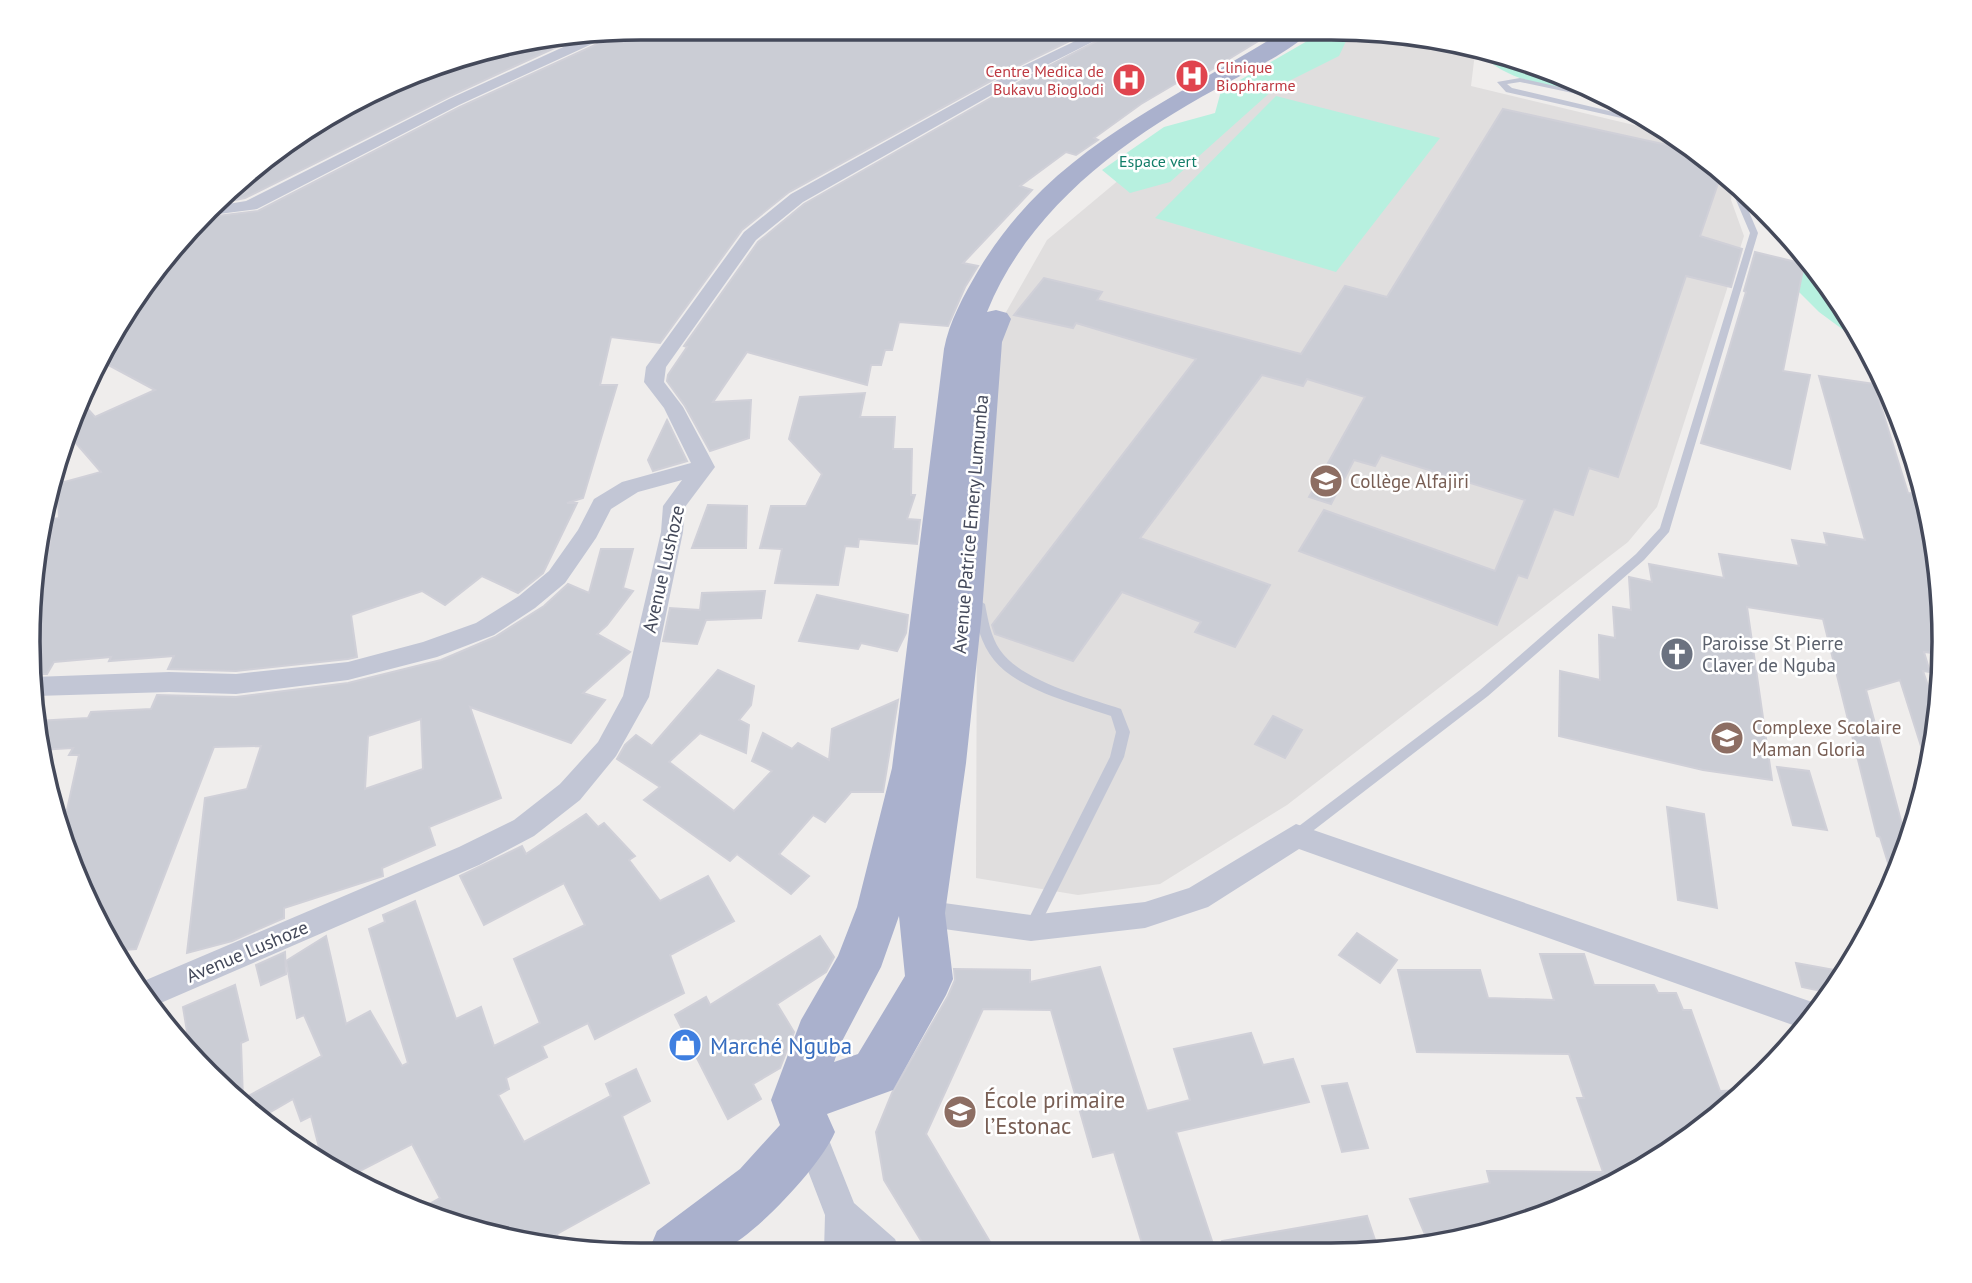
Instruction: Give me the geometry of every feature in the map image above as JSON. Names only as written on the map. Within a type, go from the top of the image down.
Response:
[{"type":"main road","name":"Avenue Patrice Emery Lumumba","points":[[803,1116],[875,1073],[929,979],[901,910],[913,768],[962,335],[1060,185],[1109,145],[1188,95],[1296,40]]},
{"type":"main road","name":"Avenue Patrice Emery Lumumba","points":[[686,1243],[759,1188],[803,1116],[818,1037],[857,967],[901,910],[945,763],[963,612],[987,342],[1024,242]]},
{"type":"street","points":[[42,686],[169,682],[236,684],[348,671],[428,650],[485,629],[527,602],[557,577],[589,533],[602,504],[630,487],[704,467],[673,407],[654,382],[656,367],[750,236],[797,198],[1010,79],[1089,40]]},
{"type":"street","points":[[223,210],[251,205],[454,102],[581,44]]},
{"type":"street","name":"Avenue Lushoze","points":[[153,992],[469,856],[524,828],[570,792],[607,749],[636,696],[653,609],[673,532],[674,506],[704,467]]},
{"type":"street","points":[[901,910],[1031,928],[1145,915],[1198,898],[1296,836],[1803,1014]]},
{"type":"street","points":[[803,1116],[842,1215],[842,1243]]},
{"type":"street","points":[[842,1215],[874,1243]]},
{"type":"lane","points":[[1575,93],[1520,80],[1501,82],[1509,90],[1623,117]]},
{"type":"lane","points":[[1296,836],[1484,693],[1640,556],[1665,529],[1755,233],[1741,202]]},
{"type":"lane","points":[[963,612],[977,596],[984,630],[1000,660],[1042,686],[1116,713],[1124,732],[1117,757],[1031,928]]},
{"type":"shaded area","name":"Collège Alfajiri","points":[[1333,40],[1409,45],[1474,58],[1471,86],[1640,126],[1697,164],[1732,194],[1731,200],[1744,236],[1657,507],[1628,542],[1287,805],[1160,884],[1078,895],[976,878],[977,596],[1005,314],[1047,240],[1132,169]]},
{"type":"green space","name":"Espace vert","points":[[1309,40],[1346,41],[1339,56],[1275,88],[1170,182],[1130,193],[1102,170],[1164,127],[1215,113],[1221,91]]},
{"type":"green space","points":[[1491,62],[1567,89],[1524,79]]},
{"type":"green space","points":[[1276,96],[1440,138],[1336,272],[1155,218]]},
{"type":"green space","points":[[1803,269],[1845,331],[1819,312],[1799,292]]},
{"type":"building","points":[[1072,40],[1016,67],[789,192],[742,230],[660,343],[611,337],[600,385],[617,385],[583,498],[567,503],[577,503],[543,573],[518,593],[482,576],[445,605],[422,591],[351,615],[357,657],[348,659],[236,671],[168,669],[174,656],[109,661],[111,657],[54,662],[47,674],[42,674],[40,642],[45,563],[53,519],[59,518],[58,499],[62,483],[101,472],[74,441],[87,408],[95,417],[155,390],[108,365],[164,275],[189,245],[197,241],[194,240],[216,216],[258,211],[460,107],[602,42]]},
{"type":"building","points":[[1099,40],[1260,40],[1188,84],[1180,81],[1141,104],[1094,138],[1098,140],[1076,155],[1066,152],[1020,186],[1032,190],[963,263],[978,266],[965,287],[948,326],[899,322],[892,350],[885,350],[881,365],[871,365],[867,385],[747,352],[713,402],[751,400],[749,438],[710,451],[685,406],[667,381],[668,375],[687,347],[684,346],[758,242],[804,204]]},
{"type":"building","points":[[560,46],[448,97],[245,198],[233,200],[247,191],[244,190],[275,164],[341,121],[376,102],[448,72]]},
{"type":"building","points":[[1503,109],[1670,146],[1719,182],[1700,236],[1742,249],[1731,287],[1686,276],[1618,477],[1589,468],[1573,515],[1554,509],[1527,578],[1518,575],[1497,625],[1299,551],[1324,510],[1495,571],[1525,500],[1381,455],[1375,466],[1354,460],[1331,504],[1309,497],[1365,397],[1307,379],[1303,386],[1262,375],[1140,538],[1270,585],[1235,647],[1195,632],[1201,622],[1122,592],[1073,661],[995,634],[992,625],[1196,359],[1076,323],[1073,328],[1014,315],[1044,278],[1102,292],[1097,300],[1301,354],[1345,286],[1387,297]]},
{"type":"building","points":[[1755,252],[1798,262],[1803,269],[1783,371],[1810,375],[1790,469],[1701,443],[1746,292],[1744,291]]},
{"type":"building","points":[[1819,376],[1874,384],[1908,493],[1913,494],[1927,563],[1932,642],[1931,653],[1924,652],[1930,672],[1923,671],[1929,690],[1922,749],[1900,680],[1866,690],[1902,826],[1889,865],[1880,837],[1877,836],[1823,619],[1747,607],[1772,780],[1703,770],[1559,736],[1560,671],[1600,680],[1599,635],[1615,638],[1613,607],[1631,610],[1629,577],[1652,582],[1649,564],[1724,578],[1719,554],[1799,566],[1792,540],[1827,545],[1824,533],[1865,540]]},
{"type":"building","points":[[865,393],[860,417],[895,417],[893,449],[912,449],[911,495],[915,495],[907,519],[920,520],[917,544],[859,539],[858,547],[845,546],[838,585],[775,583],[782,549],[760,548],[771,506],[806,506],[822,474],[789,439],[800,397]]},
{"type":"building","points":[[667,420],[687,461],[653,471],[648,460]]},
{"type":"building","points":[[708,505],[747,506],[746,548],[692,548]]},
{"type":"building","points":[[601,549],[633,549],[623,588],[633,591],[597,634],[630,652],[583,693],[605,700],[571,743],[470,707],[501,798],[429,827],[435,845],[382,868],[383,876],[284,908],[284,918],[232,941],[187,953],[205,798],[247,789],[261,746],[214,747],[136,949],[126,950],[86,872],[65,810],[79,755],[69,755],[73,748],[50,749],[45,721],[88,718],[91,712],[151,709],[157,695],[236,697],[348,683],[441,660],[495,637],[544,606],[568,584],[589,593]],"holes":[[[421,719],[423,769],[365,789],[368,736]]]},
{"type":"building","points":[[765,591],[761,618],[706,620],[697,644],[663,641],[670,608],[700,610],[702,593]]},
{"type":"building","points":[[817,595],[908,615],[906,633],[897,651],[861,643],[858,649],[799,641]]},
{"type":"building","points":[[718,670],[754,686],[751,705],[739,720],[749,725],[746,753],[700,733],[669,762],[734,811],[772,771],[752,761],[763,733],[792,749],[798,743],[829,760],[832,729],[898,700],[883,792],[851,792],[825,822],[813,815],[779,854],[809,876],[791,894],[737,854],[730,861],[644,800],[660,787],[617,759],[625,745],[636,735],[652,746]]},
{"type":"building","points":[[1273,716],[1302,730],[1285,758],[1255,744]]},
{"type":"building","points":[[1777,767],[1809,771],[1827,830],[1793,825]]},
{"type":"building","points":[[1667,807],[1704,814],[1717,908],[1678,900]]},
{"type":"building","points":[[586,814],[598,827],[604,823],[635,856],[629,860],[660,901],[708,876],[734,921],[670,955],[684,993],[595,1039],[588,1023],[542,1046],[547,1057],[506,1078],[509,1089],[498,1095],[524,1142],[611,1096],[606,1084],[636,1069],[650,1101],[622,1116],[649,1183],[557,1234],[558,1237],[486,1222],[429,1204],[440,1198],[412,1144],[359,1172],[319,1149],[311,1116],[301,1121],[293,1099],[268,1113],[248,1096],[322,1056],[304,1015],[297,1018],[286,961],[326,936],[346,1024],[370,1011],[402,1066],[408,1063],[369,929],[385,922],[383,915],[415,901],[456,1019],[481,1007],[494,1046],[540,1023],[514,959],[585,925],[564,883],[484,925],[460,876],[522,846],[526,854]]},
{"type":"building","points":[[1357,933],[1397,960],[1380,983],[1339,955]]},
{"type":"building","points":[[820,936],[834,957],[826,972],[777,1004],[794,1032],[780,1068],[753,1084],[761,1099],[728,1119],[675,1015],[706,997],[710,1005]]},
{"type":"building","points":[[285,952],[286,974],[261,985],[256,965]]},
{"type":"building","points":[[1540,954],[1584,954],[1594,985],[1654,985],[1658,993],[1676,993],[1683,1010],[1691,1010],[1720,1091],[1731,1091],[1665,1141],[1596,1181],[1524,1211],[1425,1235],[1410,1199],[1490,1183],[1487,1171],[1603,1172],[1577,1098],[1584,1098],[1569,1054],[1417,1052],[1398,970],[1480,970],[1488,998],[1554,1000]]},
{"type":"building","points":[[1796,963],[1834,970],[1820,991],[1802,987]]},
{"type":"building","points":[[1100,967],[1147,1111],[1190,1100],[1174,1049],[1251,1033],[1263,1065],[1293,1059],[1309,1102],[1176,1132],[1213,1243],[1142,1243],[1114,1152],[1093,1157],[1051,1010],[983,1009],[926,1134],[991,1243],[922,1243],[884,1180],[876,1132],[892,1093],[948,996],[955,980],[954,969],[1030,970],[1030,982]]},
{"type":"building","points":[[235,985],[248,1040],[241,1043],[243,1092],[188,1037],[183,1007]]},
{"type":"building","points":[[1347,1083],[1368,1148],[1342,1152],[1322,1086]]},
{"type":"building","points":[[1367,1216],[1375,1241],[1330,1243],[1222,1241]]},
{"type":"place","name":"Clinique Biophrarme","points":[[1192,76]]},
{"type":"place","name":"Centre Medica de Bukavu Bioglodi","points":[[1129,80]]},
{"type":"place","name":"Collège Alfajiri","points":[[1326,481]]},
{"type":"place","name":"Paroisse St Pierre Claver de Nguba","points":[[1677,654]]},
{"type":"place","name":"Complexe Scolaire Maman Gloria","points":[[1727,738]]},
{"type":"place","name":"Marché Nguba","points":[[685,1045]]},
{"type":"place","name":"École primaire l’Estonac","points":[[960,1112]]}]
